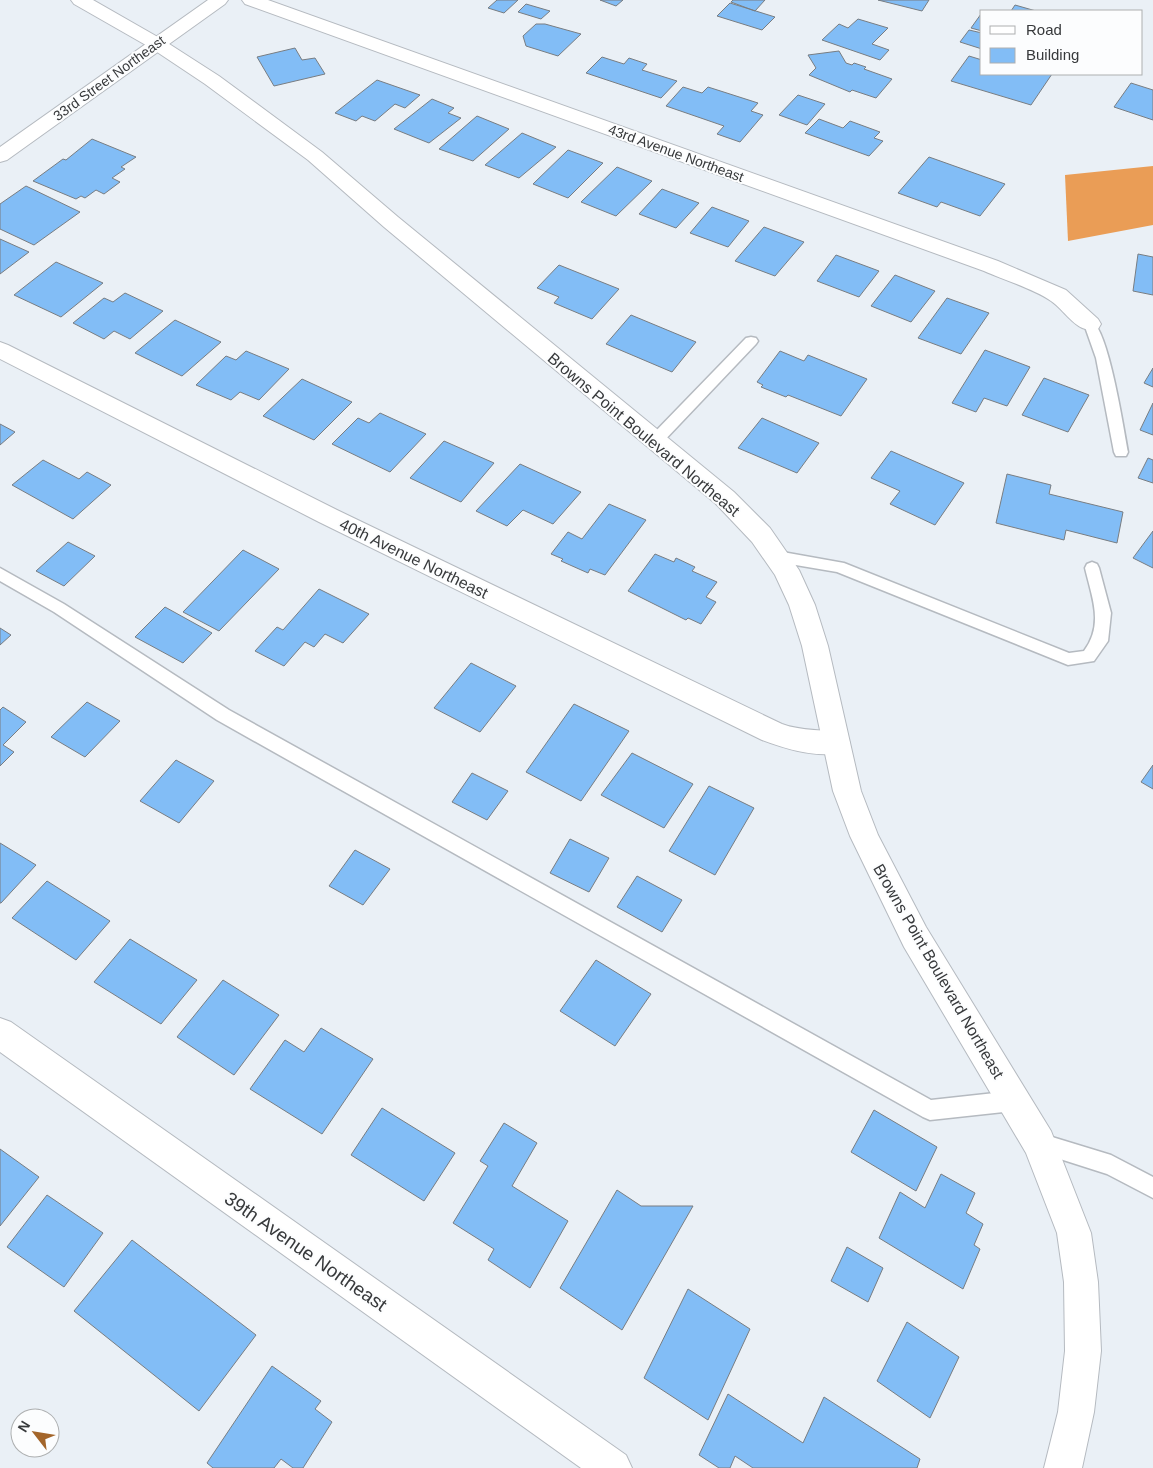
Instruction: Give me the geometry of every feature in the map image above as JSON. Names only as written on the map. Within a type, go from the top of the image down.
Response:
[{"type":"street","name":"Browns Point Boulevard Northeast","points":[[80,0],[157,44],[212,80],[315,156],[406,235],[725,498],[761,535],[786,570],[802,605],[816,646],[847,790],[878,868],[915,937],[1038,1143],[1074,1234],[1081,1282],[1083,1351],[1076,1412],[1063,1468]]},
{"type":"street","name":"33rd Street Northeast","points":[[0,156],[219,0]]},
{"type":"street","name":"43rd Avenue Northeast","points":[[251,0],[992,266],[1058,295],[1090,324]]},
{"type":"street","name":"40th Avenue Northeast","points":[[0,350],[328,516],[772,732],[790,738],[836,743]]},
{"type":"street","name":"39th Avenue Northeast","points":[[0,1033],[613,1468]]},
{"type":"lane","points":[[1090,324],[1103,358],[1121,452]]},
{"type":"lane","points":[[655,441],[751,341]]},
{"type":"lane","points":[[777,557],[839,567],[1068,659],[1088,657],[1100,641],[1103,613],[1092,568]]},
{"type":"lane","points":[[0,574],[59,608],[223,715],[930,1110],[1013,1101]]},
{"type":"lane","points":[[1038,1143],[1111,1165],[1153,1188]]},
{"type":"shaded area","points":[[1153,166],[1153,225],[1068,241],[1065,175]]},
{"type":"building","points":[[497,0],[518,0],[504,13],[488,8]]},
{"type":"building","points":[[600,0],[623,0],[616,6]]},
{"type":"building","points":[[733,0],[765,0],[755,11],[731,2]]},
{"type":"building","points":[[878,0],[929,0],[922,11]]},
{"type":"building","points":[[730,3],[775,17],[762,30],[717,16]]},
{"type":"building","points":[[526,4],[550,11],[541,19],[518,12]]},
{"type":"building","points":[[1015,5],[1032,10],[1012,10]]},
{"type":"building","points":[[980,15],[980,30],[971,28]]},
{"type":"building","points":[[858,19],[888,28],[872,44],[889,50],[880,60],[822,40],[839,24],[848,28]]},
{"type":"building","points":[[536,24],[545,24],[581,34],[558,56],[526,46],[523,36]]},
{"type":"building","points":[[969,30],[980,33],[980,48],[960,42]]},
{"type":"building","points":[[295,48],[302,60],[315,58],[325,74],[274,86],[257,57]]},
{"type":"building","points":[[839,51],[846,63],[852,65],[854,63],[866,67],[864,69],[892,79],[876,98],[852,90],[850,92],[809,75],[816,68],[808,55]]},
{"type":"building","points":[[969,56],[980,59],[980,75],[1051,75],[1031,105],[951,81]]},
{"type":"building","points":[[602,57],[624,64],[629,58],[647,64],[642,70],[677,81],[661,98],[586,73]]},
{"type":"building","points":[[377,80],[420,95],[405,108],[395,104],[375,121],[362,116],[356,121],[335,113]]},
{"type":"building","points":[[1131,83],[1153,90],[1153,120],[1114,107]]},
{"type":"building","points":[[683,87],[702,93],[708,87],[758,103],[751,111],[763,115],[740,142],[717,134],[724,126],[666,106]]},
{"type":"building","points":[[798,95],[825,104],[807,125],[779,115]]},
{"type":"building","points":[[432,99],[454,108],[448,113],[461,118],[429,143],[394,129]]},
{"type":"building","points":[[477,116],[509,129],[473,161],[439,149]]},
{"type":"building","points":[[819,119],[843,128],[850,121],[880,132],[874,138],[883,141],[869,156],[805,133]]},
{"type":"building","points":[[522,133],[556,147],[519,178],[485,165]]},
{"type":"building","points":[[92,139],[136,157],[121,167],[125,169],[112,178],[120,182],[104,194],[96,190],[85,198],[81,196],[76,199],[33,181],[63,159],[66,160]]},
{"type":"building","points":[[568,150],[603,163],[568,198],[533,184]]},
{"type":"building","points":[[929,157],[1005,184],[980,216],[941,202],[937,207],[898,193]]},
{"type":"building","points":[[617,167],[652,181],[616,216],[581,202]]},
{"type":"building","points":[[26,186],[80,212],[34,245],[0,229],[0,204]]},
{"type":"building","points":[[662,189],[699,203],[676,228],[639,214]]},
{"type":"building","points":[[712,207],[749,221],[728,247],[690,233]]},
{"type":"building","points":[[764,227],[804,242],[775,276],[735,261]]},
{"type":"building","points":[[0,239],[29,252],[0,274]]},
{"type":"building","points":[[1138,254],[1153,257],[1153,295],[1133,291]]},
{"type":"building","points":[[836,255],[879,271],[859,297],[817,281]]},
{"type":"building","points":[[56,262],[103,283],[61,317],[14,295]]},
{"type":"building","points":[[559,265],[619,289],[592,319],[554,303],[559,297],[537,288]]},
{"type":"building","points":[[895,275],[935,291],[911,322],[871,306]]},
{"type":"building","points":[[125,293],[163,311],[130,339],[114,331],[104,339],[73,323],[104,298],[113,302]]},
{"type":"building","points":[[947,298],[989,313],[961,354],[918,338]]},
{"type":"building","points":[[631,315],[696,342],[672,372],[606,344]]},
{"type":"building","points":[[175,320],[221,342],[182,376],[135,353]]},
{"type":"building","points":[[985,350],[1030,367],[1007,406],[984,398],[976,412],[952,403]]},
{"type":"building","points":[[246,351],[289,369],[259,400],[240,392],[231,400],[196,385],[226,356],[236,360]]},
{"type":"building","points":[[780,351],[804,361],[808,355],[867,379],[841,416],[788,395],[786,397],[761,387],[763,385],[757,382]]},
{"type":"building","points":[[1153,368],[1153,387],[1144,383]]},
{"type":"building","points":[[1044,378],[1089,395],[1068,432],[1022,415]]},
{"type":"building","points":[[302,379],[352,402],[314,440],[263,416]]},
{"type":"building","points":[[1153,403],[1153,435],[1140,430]]},
{"type":"building","points":[[380,413],[426,434],[390,472],[332,444],[358,418],[369,423]]},
{"type":"building","points":[[762,418],[819,443],[797,473],[738,448]]},
{"type":"building","points":[[0,424],[15,432],[0,445]]},
{"type":"building","points":[[444,441],[494,463],[461,502],[410,478]]},
{"type":"building","points":[[891,451],[964,483],[935,525],[890,504],[900,491],[871,478]]},
{"type":"building","points":[[1148,458],[1153,460],[1153,483],[1138,478]]},
{"type":"building","points":[[43,460],[79,479],[87,472],[111,485],[73,519],[12,485]]},
{"type":"building","points":[[520,464],[581,492],[553,524],[523,510],[507,526],[476,511]]},
{"type":"building","points":[[1007,474],[1051,485],[1049,494],[1123,512],[1117,543],[1066,530],[1064,540],[996,523]]},
{"type":"building","points":[[609,504],[646,520],[605,575],[590,569],[588,573],[561,561],[563,559],[551,554],[568,532],[582,539]]},
{"type":"building","points":[[1153,531],[1153,568],[1133,558]]},
{"type":"building","points":[[68,542],[95,556],[64,586],[36,571]]},
{"type":"building","points":[[243,550],[279,569],[219,631],[183,612]]},
{"type":"building","points":[[655,554],[674,562],[676,558],[695,567],[692,571],[717,582],[706,597],[716,602],[701,624],[688,618],[686,620],[628,591]]},
{"type":"building","points":[[319,589],[369,614],[343,643],[325,634],[314,647],[305,642],[284,666],[255,651],[277,627],[283,630]]},
{"type":"building","points":[[165,607],[212,633],[183,663],[135,637]]},
{"type":"building","points":[[0,628],[11,635],[0,645]]},
{"type":"building","points":[[471,663],[516,686],[480,732],[434,708]]},
{"type":"building","points":[[87,702],[120,721],[85,757],[51,737]]},
{"type":"building","points":[[574,704],[629,731],[581,801],[526,772]]},
{"type":"building","points":[[3,707],[26,722],[3,745],[14,752],[0,766],[0,710]]},
{"type":"building","points":[[632,753],[693,784],[664,828],[601,795]]},
{"type":"building","points":[[176,760],[214,781],[179,823],[140,801]]},
{"type":"building","points":[[1153,765],[1153,789],[1141,782]]},
{"type":"building","points":[[472,773],[508,791],[487,820],[452,802]]},
{"type":"building","points":[[709,786],[754,808],[715,875],[669,851]]},
{"type":"building","points":[[570,839],[609,858],[589,892],[550,873]]},
{"type":"building","points":[[0,843],[36,865],[1,903],[0,903]]},
{"type":"building","points":[[355,850],[390,869],[363,905],[329,886]]},
{"type":"building","points":[[637,876],[682,900],[662,932],[617,907]]},
{"type":"building","points":[[47,881],[110,921],[76,960],[12,918]]},
{"type":"building","points":[[130,939],[197,980],[161,1024],[94,982]]},
{"type":"building","points":[[596,960],[651,994],[615,1046],[560,1011]]},
{"type":"building","points":[[223,980],[279,1015],[234,1075],[177,1037]]},
{"type":"building","points":[[321,1028],[373,1059],[322,1134],[250,1089],[285,1040],[304,1052]]},
{"type":"building","points":[[382,1108],[455,1153],[424,1201],[351,1155]]},
{"type":"building","points":[[874,1110],[937,1147],[916,1191],[851,1152]]},
{"type":"building","points":[[504,1123],[537,1143],[512,1186],[568,1221],[530,1288],[488,1260],[494,1249],[453,1223],[488,1166],[480,1161]]},
{"type":"building","points":[[0,1149],[39,1177],[0,1226]]},
{"type":"building","points":[[941,1174],[975,1193],[966,1213],[983,1224],[974,1245],[980,1249],[963,1289],[879,1238],[900,1192],[925,1208]]},
{"type":"building","points":[[617,1190],[641,1206],[693,1206],[622,1330],[560,1288]]},
{"type":"building","points":[[47,1195],[103,1233],[64,1287],[7,1247]]},
{"type":"building","points":[[132,1240],[256,1335],[199,1411],[74,1311]]},
{"type":"building","points":[[847,1247],[883,1268],[868,1302],[831,1281]]},
{"type":"building","points":[[688,1289],[750,1329],[708,1420],[644,1378]]},
{"type":"building","points":[[907,1322],[959,1357],[930,1418],[877,1381]]},
{"type":"building","points":[[272,1366],[321,1401],[315,1409],[332,1422],[303,1468],[293,1468],[281,1459],[274,1468],[213,1468],[207,1463]]},
{"type":"building","points":[[728,1394],[803,1443],[824,1397],[920,1459],[917,1468],[753,1468],[735,1456],[730,1468],[719,1468],[699,1455]]}]
